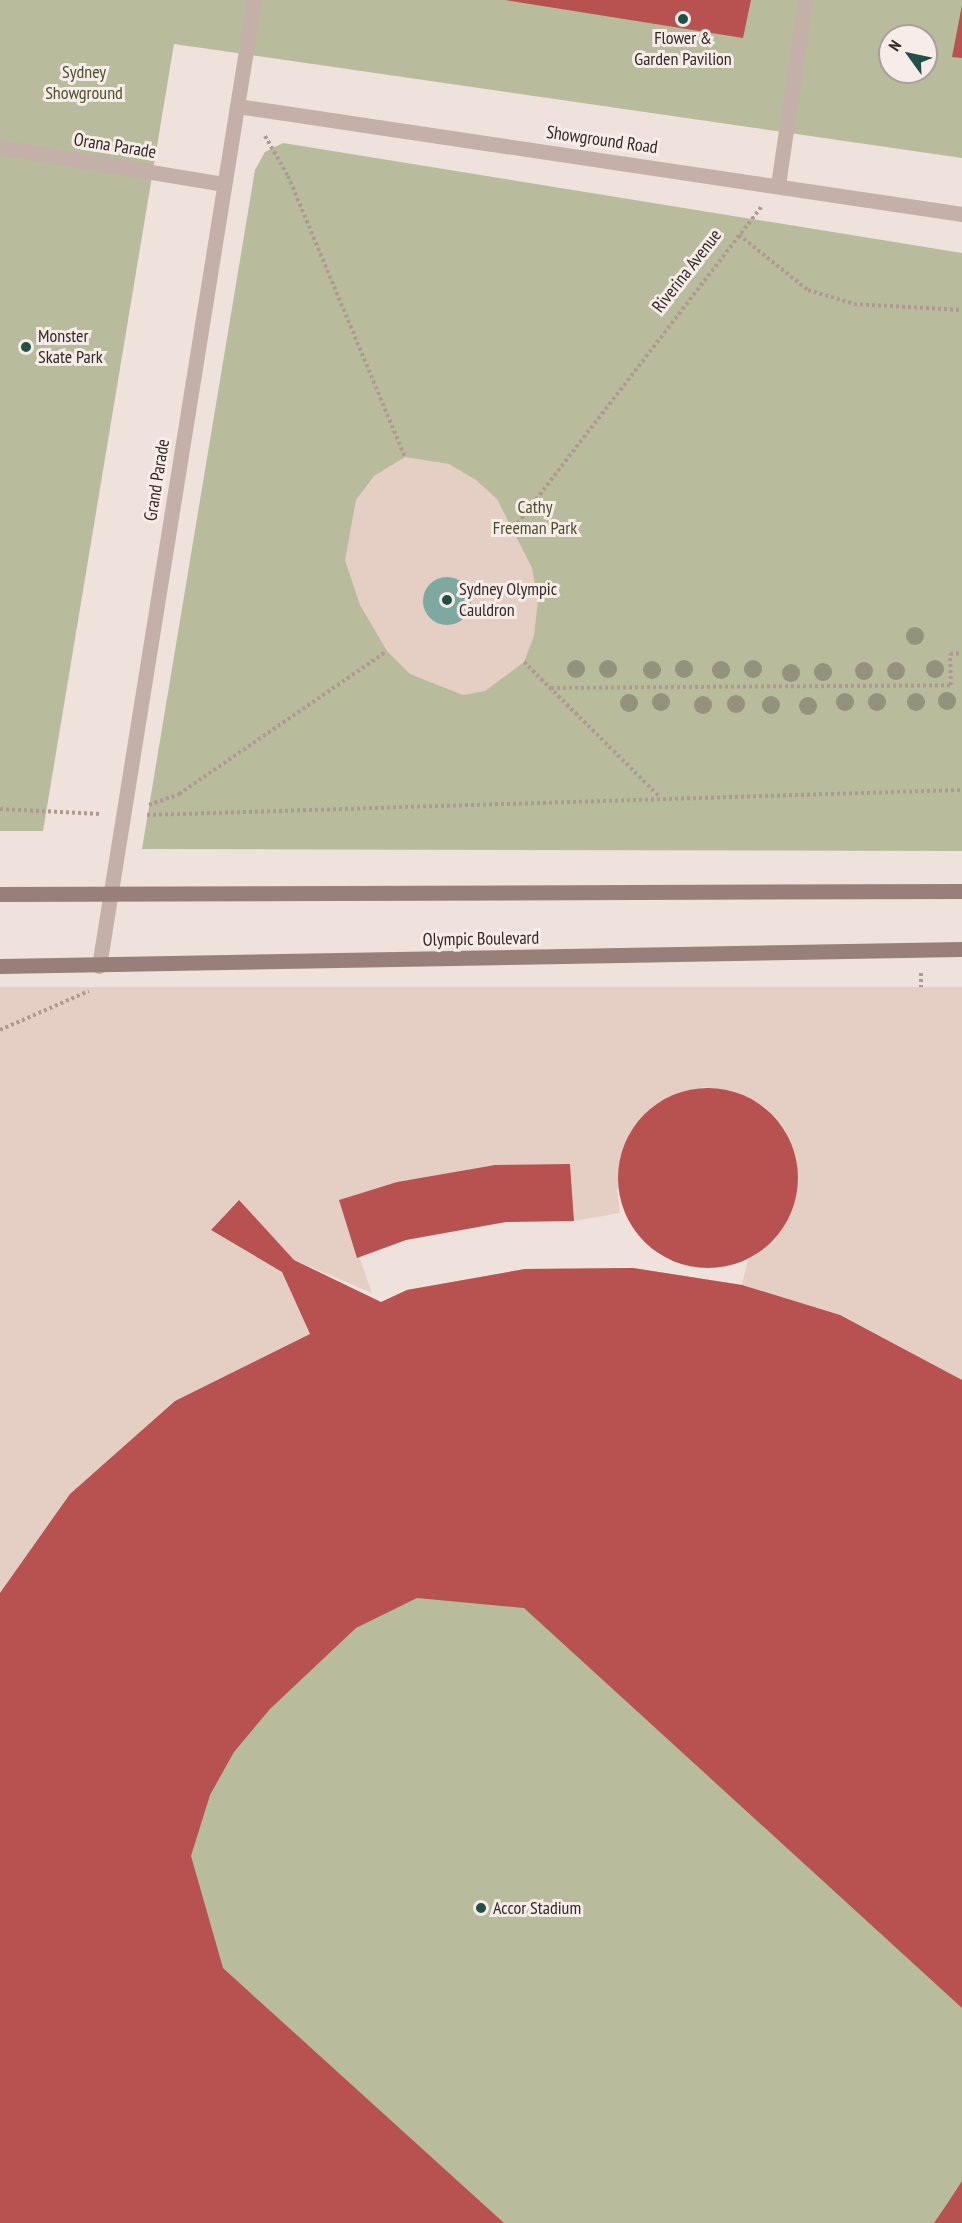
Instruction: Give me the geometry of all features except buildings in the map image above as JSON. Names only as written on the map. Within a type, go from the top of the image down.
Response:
[{"type":"street","name":"Grand Parade","points":[[99,966],[254,0]]},
{"type":"street","points":[[778,185],[805,0]]},
{"type":"street","name":"Showground Road","points":[[237,106],[962,214]]},
{"type":"street","name":"Orana Parade","points":[[0,147],[223,184]]},
{"type":"street","points":[[0,894],[110,896],[962,891]]},
{"type":"street","name":"Olympic Boulevard","points":[[0,966],[962,949]]},
{"type":"path","points":[[237,106],[269,140],[288,176],[405,457]]},
{"type":"path","name":"Riverina Avenue","points":[[514,528],[778,185]]},
{"type":"path","points":[[739,235],[808,290],[854,304],[962,310]]},
{"type":"path","points":[[123,816],[179,794],[387,651]]},
{"type":"path","points":[[551,688],[951,685],[950,654],[962,653]]},
{"type":"path","points":[[524,662],[660,796]]},
{"type":"path","points":[[0,809],[123,816],[660,796],[962,790]]},
{"type":"path","points":[[0,1030],[98,987]]},
{"type":"green space","name":"Sydney Showground","points":[[0,0],[962,0],[962,158],[174,44],[43,831],[0,831]]},
{"type":"green space","name":"Cathy Freeman Park","points":[[283,143],[962,253],[962,851],[142,849],[255,170],[265,152]]},
{"type":"green space","name":"Accor Stadium","points":[[633,1268],[742,1285],[840,1315],[962,1380],[962,2223],[0,2223],[0,1593],[70,1494],[175,1401],[407,1290],[525,1269]]},
{"type":"shaded area","points":[[405,457],[449,464],[476,480],[497,499],[532,568],[538,600],[534,636],[524,662],[485,691],[463,695],[410,674],[387,651],[360,605],[345,560],[356,500],[374,476]],"holes":[[[454,578],[467,588],[471,603],[423,604],[426,590]]]},
{"type":"shaded area","points":[[0,987],[962,987],[962,1380],[840,1315],[742,1285],[748,1259],[774,1241],[791,1215],[799,1184],[795,1153],[784,1127],[765,1107],[734,1091],[703,1087],[664,1100],[646,1114],[626,1142],[617,1191],[620,1213],[574,1221],[570,1164],[495,1165],[397,1182],[339,1200],[372,1293],[294,1260],[238,1200],[211,1230],[282,1272],[310,1334],[175,1401],[70,1494],[0,1593]]},
{"type":"water","name":"Sydney Olympic Cauldron","points":[[447,577],[464,584],[471,601],[464,618],[447,625],[430,618],[423,601],[430,584]]},
{"type":"place","name":"Flower & Garden Pavilion","points":[[683,19]]},
{"type":"place","name":"Monster Skate Park","points":[[26,347]]},
{"type":"place","name":"Sydney Olympic Cauldron","points":[[447,600]]},
{"type":"place","name":"Accor Stadium","points":[[481,1908]]}]
